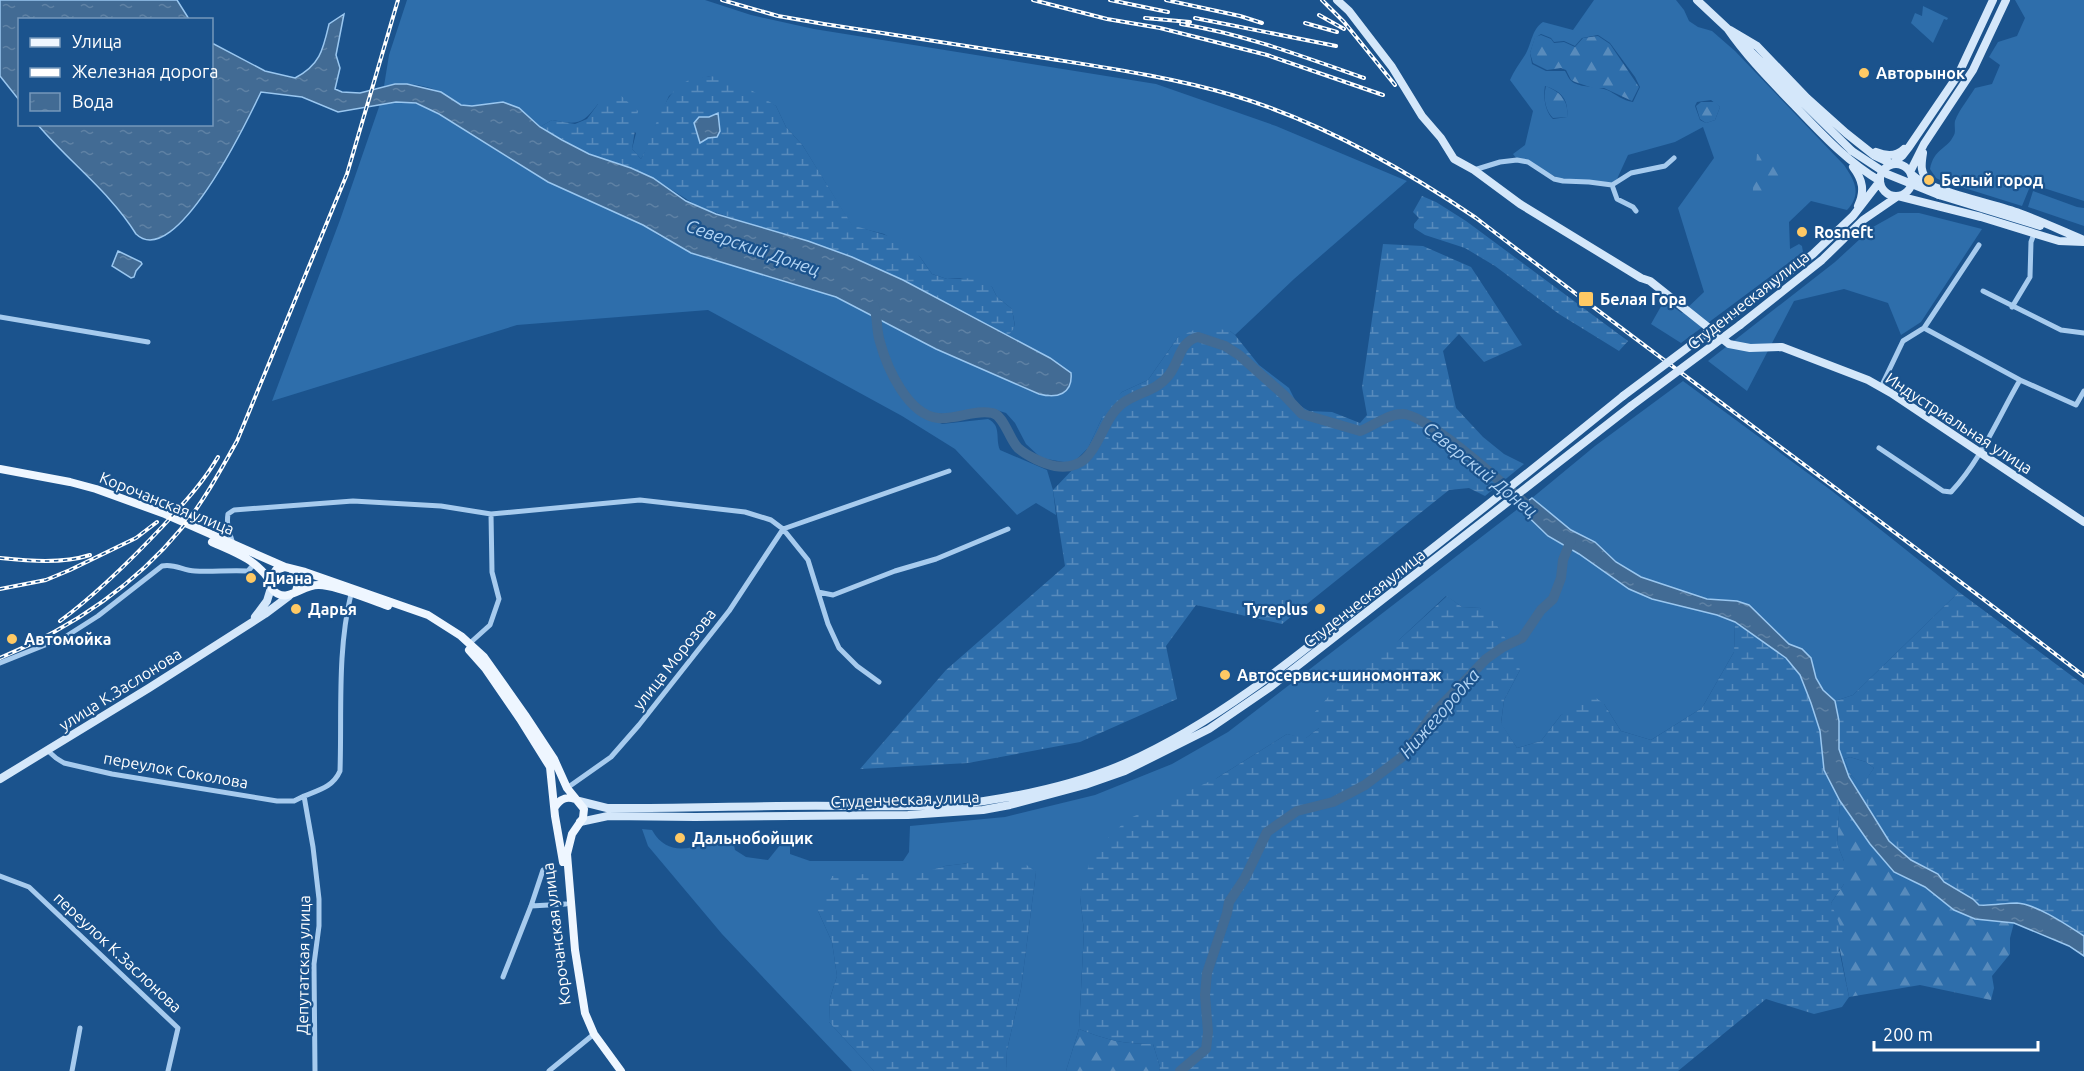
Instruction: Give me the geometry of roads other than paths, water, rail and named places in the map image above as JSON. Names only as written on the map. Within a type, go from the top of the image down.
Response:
[{"type":"main road","name":"Индустриальная улица","points":[[1337,0],[1349,11],[1392,67],[1422,116],[1442,138],[1454,159],[1474,170],[1520,204],[1641,278],[1650,281],[1729,344],[1750,348],[1782,347],[1868,380],[2084,522]]},
{"type":"main road","points":[[1697,0],[1852,151],[1887,174],[1939,195],[2084,241]]},
{"type":"main road","points":[[1880,181],[1886,168],[1902,156],[1948,91],[1968,58],[1993,0]]},
{"type":"main road","points":[[1898,196],[1908,188],[1910,172],[1924,144],[1973,70],[2006,0]]},
{"type":"main road","points":[[1727,28],[1757,46],[1807,98],[1875,156],[1892,164],[1901,164],[1916,179],[1933,186],[2018,212],[2084,241]]},
{"type":"main road","points":[[1727,28],[1746,56],[1861,177],[1860,202],[1853,216]]},
{"type":"main road","points":[[1948,91],[1957,96]]},
{"type":"main road","points":[[1846,133],[1874,152],[1883,155],[1900,153],[1916,138]]},
{"type":"main road","points":[[1924,144],[1921,170],[1933,186]]},
{"type":"main road","points":[[1846,159],[1880,181],[1885,192],[1981,217],[2060,241],[2084,241]]},
{"type":"main road","name":"Студенческая улица","points":[[577,800],[608,808],[912,807],[985,801],[1036,791],[1124,764],[1211,717],[1286,664],[1623,396],[1813,254],[1853,216],[1880,181]]},
{"type":"main road","name":"Студенческая улица","points":[[578,824],[608,816],[908,815],[956,812],[1010,805],[1085,786],[1163,754],[1209,729],[1269,688],[1488,520],[1631,406],[1740,325],[1822,260],[1863,220],[1898,196]]},
{"type":"main road","name":"Корочанская улица","points":[[0,469],[96,489],[165,514],[289,568],[428,615],[444,624],[470,644],[491,666],[554,759],[567,788],[577,800]]},
{"type":"main road","name":"Корочанская улица","points":[[0,474],[95,494],[167,521],[255,563],[270,584]]},
{"type":"main road","points":[[292,594],[299,580],[289,568],[275,571],[270,584],[278,595],[292,594],[306,587],[321,585],[427,620],[458,639],[474,655],[545,757],[551,771],[554,811],[557,821],[564,826],[578,824],[584,809],[577,800],[561,799],[555,807]]},
{"type":"main road","name":"улица К.Заслонова","points":[[252,621],[267,601],[270,584]]},
{"type":"main road","name":"улица К.Заслонова","points":[[0,779],[149,688],[292,594]]},
{"type":"main road","name":"Корочанская улица","points":[[557,821],[570,951],[581,1015],[614,1071]]},
{"type":"main road","name":"Корочанская улица","points":[[578,824],[567,854],[575,950],[585,1012],[591,1035],[621,1071]]},
{"type":"street","points":[[1474,170],[1516,160],[1528,162],[1554,179],[1612,185],[1631,173],[1665,166],[1674,158]]},
{"type":"street","points":[[1612,185],[1617,199],[1633,207],[1635,211]]},
{"type":"street","points":[[2012,307],[2030,277],[2031,242],[2034,234]]},
{"type":"street","points":[[1881,387],[1903,341],[1924,328],[1979,245]]},
{"type":"street","points":[[1983,291],[2061,330],[2084,333]]},
{"type":"street","points":[[0,317],[148,342]]},
{"type":"street","points":[[1924,328],[2020,380],[2076,405],[2084,391]]},
{"type":"street","points":[[1879,448],[1943,491],[1952,492],[1965,478],[1981,453],[2020,380]]},
{"type":"street","points":[[783,529],[949,471]]},
{"type":"street","points":[[234,545],[227,529],[228,514],[234,510],[353,501],[441,506],[491,514],[640,500],[745,512],[771,520],[783,529],[808,560],[828,624],[839,648],[857,666],[879,682]]},
{"type":"street","points":[[470,644],[490,625],[499,599],[492,572],[491,514]]},
{"type":"street","name":"улица Морозова","points":[[567,788],[611,758],[639,725],[729,611],[783,529]]},
{"type":"street","points":[[818,592],[833,596],[894,571],[936,559],[1008,529]]},
{"type":"street","points":[[0,663],[65,637],[98,616],[162,566],[170,564],[192,571],[221,569],[248,571],[255,563]]},
{"type":"street","points":[[304,796],[329,786],[336,780],[340,771],[340,700],[345,634],[351,594]]},
{"type":"street","name":"переулок Соколова","points":[[47,750],[64,763],[112,774],[277,801],[294,801],[304,796]]},
{"type":"street","name":"Депутатская улица","points":[[304,796],[319,899],[319,927],[314,964],[315,1071]]},
{"type":"street","points":[[503,977],[543,870]]},
{"type":"street","name":"переулок К.Заслонова","points":[[0,876],[29,887],[178,1028],[168,1071]]},
{"type":"street","points":[[531,906],[566,904]]},
{"type":"street","points":[[72,1071],[80,1028]]},
{"type":"street","points":[[549,1071],[591,1035]]},
{"type":"water","points":[[0,0],[177,0],[188,18],[18,18],[18,99],[0,76]]},
{"type":"water","points":[[344,14],[336,55],[340,68],[335,89],[342,92],[360,93],[395,84],[407,84],[441,92],[461,105],[503,102],[519,108],[540,127],[562,140],[589,154],[653,178],[686,201],[716,214],[808,241],[852,257],[903,280],[1050,358],[1071,373],[1069,386],[1058,395],[1039,394],[936,349],[836,297],[691,253],[643,225],[548,182],[439,114],[416,103],[396,102],[338,112],[302,97],[261,92],[227,158],[209,187],[190,212],[171,231],[152,240],[136,234],[114,204],[39,126],[213,126],[213,44],[265,71],[295,78],[310,68],[319,56],[329,24]]},
{"type":"water","points":[[718,113],[720,131],[717,137],[708,138],[700,143],[694,123],[699,117],[709,117]]},
{"type":"water","points":[[118,251],[141,262],[134,277],[131,278],[112,266]]},
{"type":"water","points":[[1532,498],[1571,530],[1595,542],[1616,562],[1641,577],[1707,599],[1737,601],[1749,605],[1789,644],[1802,649],[1811,658],[1816,678],[1823,690],[1835,701],[1839,721],[1839,749],[1849,777],[1889,841],[1911,860],[1938,874],[1944,882],[1979,905],[2025,904],[2060,921],[2084,936],[2084,956],[2069,946],[2014,923],[1975,919],[1954,910],[1925,887],[1894,872],[1870,844],[1840,801],[1824,770],[1820,731],[1811,703],[1800,675],[1786,658],[1735,622],[1717,615],[1652,599],[1629,589],[1579,554],[1548,536],[1519,508]]},
{"type":"waterway","name":"Северский Донец","points":[[874,306],[883,353],[900,389],[917,409],[938,418],[952,418],[979,412],[992,413],[1000,418],[1018,448],[1041,462],[1055,466],[1070,466],[1081,462],[1096,445],[1114,412],[1129,399],[1159,385],[1173,370],[1187,343],[1198,337],[1225,346],[1239,355],[1302,414],[1360,431],[1396,415],[1414,417],[1449,439],[1535,512]]},
{"type":"waterway","name":"Нижегородка","points":[[1180,1071],[1206,1049],[1207,973],[1229,902],[1245,878],[1267,832],[1297,811],[1333,802],[1365,785],[1402,757],[1433,714],[1486,659],[1522,638],[1541,610],[1553,599],[1561,578],[1563,560],[1571,540]]},
{"type":"railway","points":[[0,658],[51,634],[121,588],[142,570],[181,529],[211,487],[237,441],[347,174],[398,0]]},
{"type":"railway","points":[[722,0],[778,16],[1092,65],[1186,83],[1264,106],[1328,132],[1389,164],[1476,218],[2084,676]]},
{"type":"railway","points":[[1033,0],[1107,19],[1160,28],[1267,55],[1383,95]]},
{"type":"railway","points":[[1110,0],[1168,12]]},
{"type":"railway","points":[[1166,0],[1262,23]]},
{"type":"railway","points":[[1322,0],[1344,22],[1395,85]]},
{"type":"railway","points":[[1319,15],[1344,29]]},
{"type":"railway","points":[[1145,18],[1190,22]]},
{"type":"railway","points":[[1195,18],[1336,46]]},
{"type":"railway","points":[[1305,23],[1337,32]]},
{"type":"railway","points":[[1181,24],[1251,40],[1364,78]]},
{"type":"railway","points":[[60,621],[101,588],[151,539],[206,476],[218,457]]},
{"type":"railway","points":[[0,589],[46,580],[70,570],[136,538],[157,522]]},
{"type":"railway","points":[[0,558],[57,561],[90,555]]},
{"type":"place","name":"Авторынок","points":[[1864,73]]},
{"type":"place","name":"Белый город","points":[[1929,180]]},
{"type":"place","name":"Rosneft","points":[[1802,232]]},
{"type":"place","name":"Белая Гора","points":[[1586,299]]},
{"type":"place","name":"Диана","points":[[251,578]]},
{"type":"place","name":"Дарья","points":[[296,609]]},
{"type":"place","name":"Tyreplus","points":[[1320,609]]},
{"type":"place","name":"Автомойка","points":[[12,639]]},
{"type":"place","name":"Автосервис+шиномонтаж","points":[[1225,675]]},
{"type":"place","name":"Дальнобойщик","points":[[680,838]]}]
